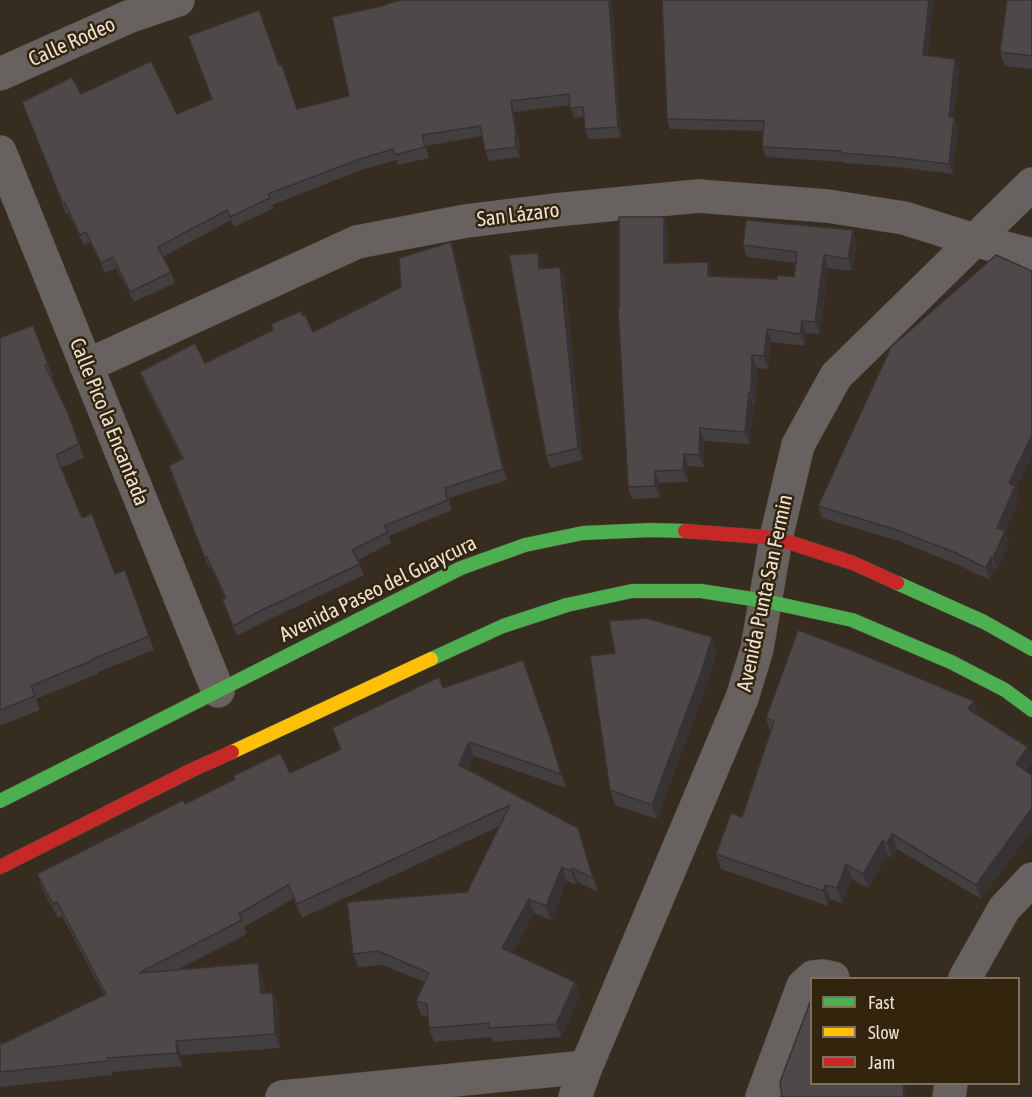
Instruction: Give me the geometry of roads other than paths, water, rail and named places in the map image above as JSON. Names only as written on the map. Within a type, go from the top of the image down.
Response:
[{"type":"main road","name":"Avenida Paseo del Guaycura","points":[[0,801],[461,568],[525,545],[582,533],[701,532],[776,538],[853,563],[984,622],[1032,649]]},
{"type":"main road","points":[[0,867],[192,770],[503,626],[567,604],[633,591],[701,591],[765,601],[852,620],[951,662],[1005,690],[1032,710]]},
{"type":"street","name":"Calle Rodeo","points":[[0,74],[128,17],[178,0]]},
{"type":"street","name":"Calle Pico la Encantada","points":[[0,152],[218,691]]},
{"type":"street","name":"Avenida Punta San Fermin","points":[[581,1082],[742,698],[757,649],[776,538],[798,445],[836,376],[1032,184]]},
{"type":"street","name":"San Lázaro","points":[[86,366],[357,242],[466,221],[555,210],[699,196],[827,206],[904,218],[1032,255]]},
{"type":"street","points":[[966,977],[1004,909],[1032,879]]},
{"type":"street","points":[[813,977],[828,977]]},
{"type":"street","points":[[762,1097],[803,986],[810,980]]},
{"type":"street","points":[[282,1097],[581,1082]]}]
